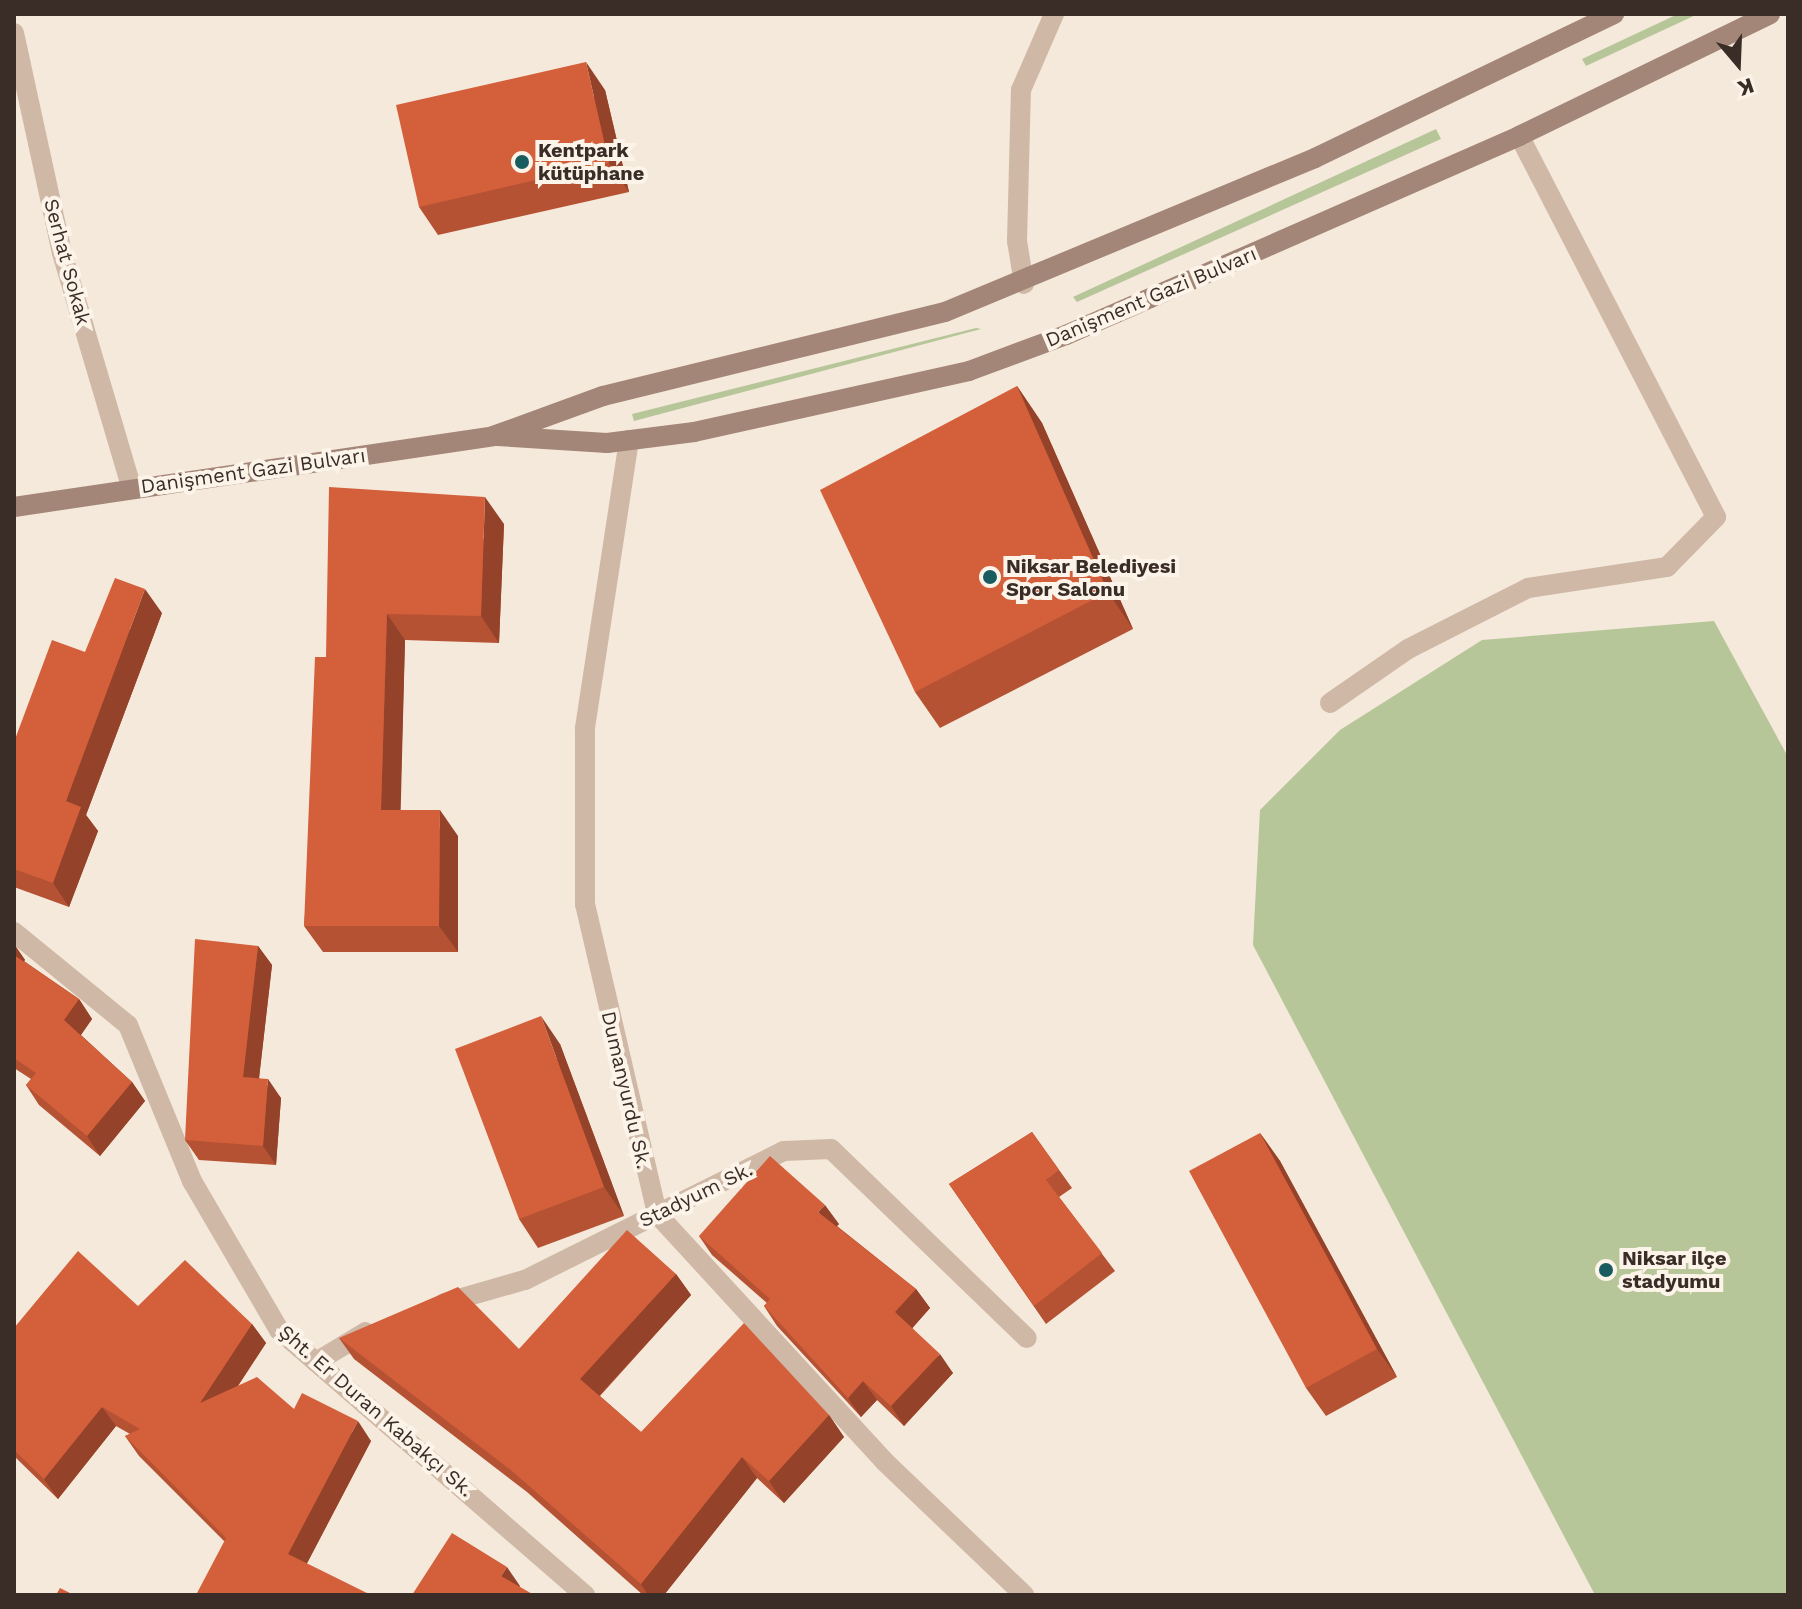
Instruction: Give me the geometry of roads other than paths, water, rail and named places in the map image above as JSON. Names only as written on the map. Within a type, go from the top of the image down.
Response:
[{"type":"main road","name":"Danişment Gazi Bulvarı","points":[[493,436],[603,396],[945,312],[1024,284],[1315,158],[1614,14]]},
{"type":"main road","name":"Danişment Gazi Bulvarı","points":[[14,507],[493,436],[629,440],[813,409],[969,371],[1066,335],[1519,136],[1770,14]]},
{"type":"street","points":[[1024,284],[1017,241],[1021,90],[1054,14]]},
{"type":"street","name":"Serhat Sokak","points":[[14,33],[62,253],[132,489]]},
{"type":"street","points":[[1330,703],[1408,649],[1528,588],[1667,567],[1716,517],[1519,136]]},
{"type":"street","name":"Dumanyurdu Sk.","points":[[629,440],[585,729],[585,904],[657,1214],[884,1461],[1024,1595]]},
{"type":"street","name":"Şht. Er Duran Kabakçı Sk.","points":[[14,932],[128,1025],[192,1181],[279,1330],[585,1595]]},
{"type":"street","name":"Stadyum Sk.","points":[[422,1309],[525,1280],[784,1151],[831,1149],[1027,1338]]},
{"type":"street","points":[[316,1362],[392,1318]]},
{"type":"place","name":"Kentpark kütüphane","points":[[522,162]]},
{"type":"place","name":"Niksar Belediyesi Spor Salonu","points":[[990,577]]},
{"type":"place","name":"Niksar ilçe stadyumu","points":[[1606,1270]]}]
